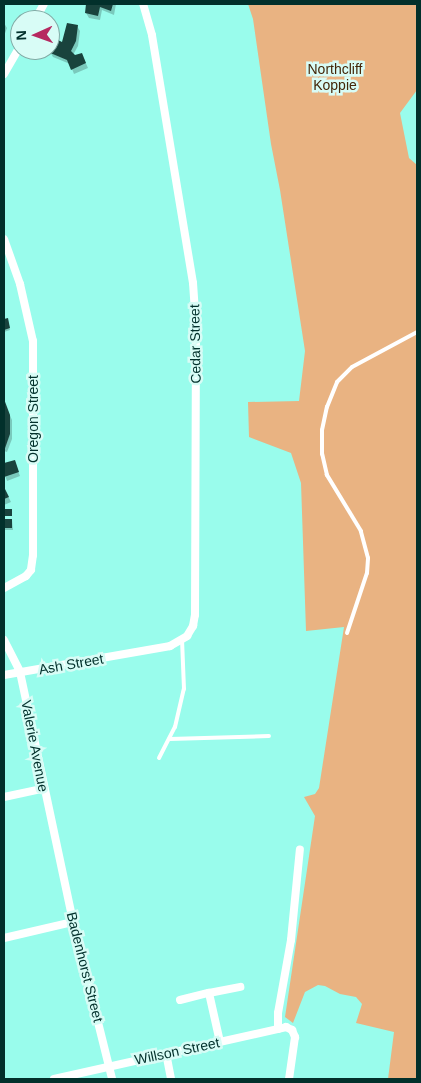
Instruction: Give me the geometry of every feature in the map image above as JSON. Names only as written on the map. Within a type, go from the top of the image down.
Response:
[{"type":"street","name":"Cedar Street","points":[[143,4],[152,35],[172,152],[193,283],[196,327],[195,615],[193,626],[182,640]]},
{"type":"street","points":[[4,74],[12,60]]},
{"type":"street","name":"Oregon Street","points":[[4,239],[20,284],[33,341],[34,555],[31,570],[26,576],[4,588]]},
{"type":"street","name":"Valerie Avenue","points":[[4,640],[20,672],[58,855]]},
{"type":"street","name":"Ash Street","points":[[4,675],[170,646],[182,640]]},
{"type":"street","points":[[4,797],[43,789]]},
{"type":"street","points":[[289,1079],[295,1037],[288,1028],[278,1029],[278,1014],[291,940],[300,849]]},
{"type":"street","name":"Badenhorst Street","points":[[58,855],[112,1079]]},
{"type":"street","points":[[4,938],[73,922]]},
{"type":"street","points":[[180,1000],[240,987]]},
{"type":"street","points":[[209,993],[220,1042]]},
{"type":"street","name":"Willson Street","points":[[54,1079],[278,1029]]},
{"type":"street","points":[[166,1053],[172,1079]]},
{"type":"lane","points":[[347,633],[367,573],[368,558],[361,531],[327,474],[322,454],[322,430],[327,407],[337,382],[352,367],[417,332]]},
{"type":"lane","points":[[159,758],[170,739],[184,689],[182,640]]},
{"type":"lane","points":[[170,739],[268,736]]},
{"type":"green space","name":"Northcliff Koppie","points":[[248,4],[417,4],[417,90],[400,113],[409,158],[417,165],[417,1079],[388,1079],[394,1032],[356,1023],[362,1004],[356,997],[340,994],[325,986],[318,985],[305,992],[293,1023],[285,1017],[315,816],[304,797],[315,794],[319,788],[344,627],[306,631],[301,483],[291,453],[249,437],[248,402],[299,401],[305,351],[271,144],[253,19]]},
{"type":"building","points":[[86,4],[113,4],[111,11],[100,7],[98,16],[85,13]]},
{"type":"building","points":[[67,23],[78,25],[76,41],[71,51],[75,55],[82,53],[86,63],[71,70],[67,60],[60,57],[60,41],[62,42]]},
{"type":"building","points":[[8,318],[10,328],[4,330],[4,319]]},
{"type":"building","points":[[4,399],[10,415],[10,434],[4,451]]},
{"type":"building","points":[[15,460],[19,472],[4,477],[4,463]]},
{"type":"building","points":[[4,487],[9,497],[4,499]]},
{"type":"building","points":[[4,509],[12,509],[12,516],[4,516]]},
{"type":"building","points":[[4,519],[12,519],[12,528],[4,528]]}]
